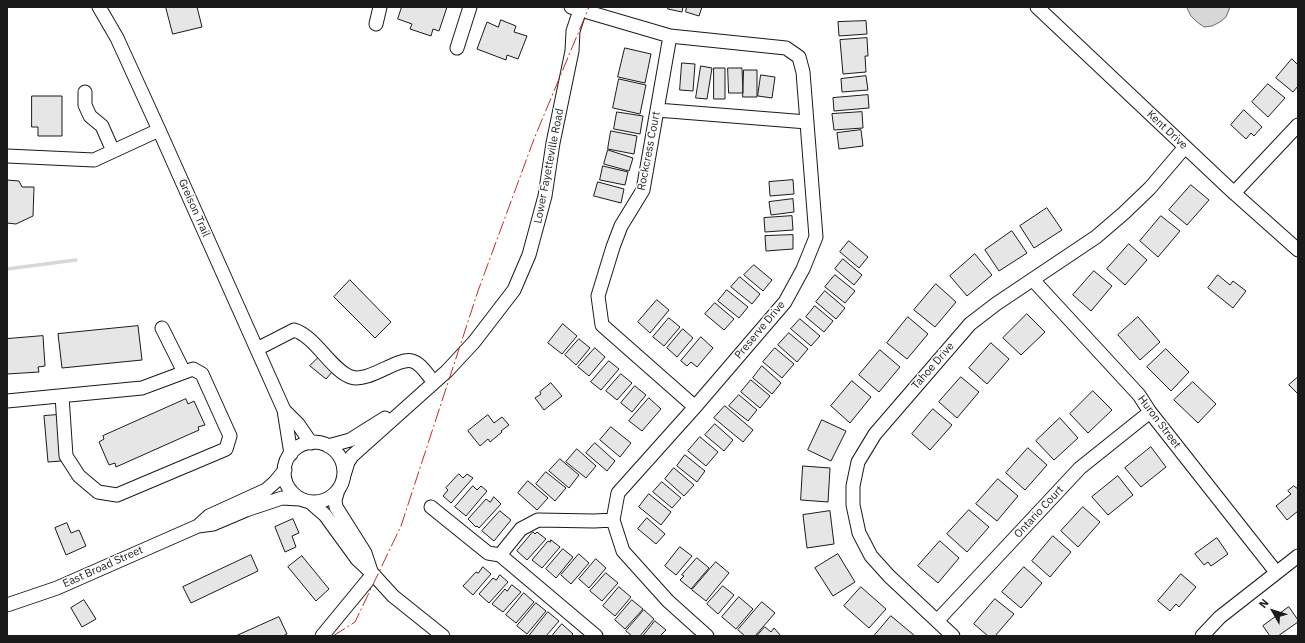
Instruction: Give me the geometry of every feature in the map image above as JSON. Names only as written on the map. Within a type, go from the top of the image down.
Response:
[{"type":"street","name":"Greison Trail","points":[[99,7],[116,38],[160,130],[284,410],[291,454]]},
{"type":"street","points":[[376,24],[380,7]]},
{"type":"street","points":[[457,48],[470,7]]},
{"type":"street","name":"Kent Drive","points":[[1037,7],[1234,193],[1298,250]]},
{"type":"street","name":"Preserve Drive","points":[[578,8],[670,36],[786,48],[799,57],[803,72],[816,237],[806,262],[785,302],[618,493],[613,520],[623,551],[668,601],[707,636]]},
{"type":"street","name":"Lower Fayetteville Road","points":[[344,475],[348,462],[352,456],[446,371],[474,342],[514,290],[529,255],[545,196],[553,143],[572,51],[573,31],[578,8]]},
{"type":"street","name":"Rockcress Court","points":[[670,36],[643,190],[621,226],[598,296],[602,325],[694,407]]},
{"type":"street","points":[[85,92],[85,105],[90,116],[102,126],[114,151]]},
{"type":"street","points":[[657,110],[807,122]]},
{"type":"street","points":[[1234,193],[1298,125]]},
{"type":"street","points":[[7,156],[94,160],[160,130]]},
{"type":"street","name":"Tahoe Drive","points":[[953,636],[889,576],[870,556],[858,533],[853,505],[853,486],[858,462],[875,434],[970,324],[996,304],[1096,237],[1150,188],[1185,147]]},
{"type":"street","name":"Huron Street","points":[[1033,280],[1139,395],[1150,412],[1276,572]]},
{"type":"street","points":[[162,328],[184,372]]},
{"type":"street","points":[[257,349],[294,330],[300,331],[341,371],[351,378],[362,378],[405,360],[413,361],[420,366],[434,382]]},
{"type":"street","points":[[7,401],[142,388],[193,369],[202,374],[230,436],[226,449],[117,495],[98,492],[79,476],[66,456],[62,396]]},
{"type":"street","name":"Lower Fayetteville Road","points":[[328,446],[350,440],[396,410],[411,403]]},
{"type":"street","name":"Greison Trail","points":[[284,410],[298,424],[311,443]]},
{"type":"street","name":"Ontario Court","points":[[937,621],[1080,468],[1150,412]]},
{"type":"street","points":[[291,454],[300,446],[311,443],[328,446],[337,453],[344,469],[344,475],[335,500],[336,507],[365,553],[373,574]]},
{"type":"street","name":"East Broad Street","points":[[198,526],[209,516],[266,490],[276,482],[284,470],[291,454]]},
{"type":"street","points":[[284,470],[284,475],[288,486],[295,495],[305,500],[324,515],[357,559],[393,596],[443,636]]},
{"type":"street","name":"East Broad Street","points":[[7,605],[57,588],[198,526],[213,524],[246,510],[282,498],[326,500],[338,490]]},
{"type":"street","points":[[431,507],[488,553],[500,555],[596,636]]},
{"type":"street","points":[[500,555],[521,529],[538,520],[613,520]]},
{"type":"street","points":[[1202,636],[1220,617],[1298,556]]},
{"type":"street","points":[[322,636],[373,574]]},
{"type":"shaded area","points":[[1187,7],[1230,7],[1226,17],[1220,22],[1212,26],[1204,27],[1191,16]]},
{"type":"building","points":[[166,7],[197,7],[202,27],[173,34]]},
{"type":"building","points":[[402,7],[447,7],[439,31],[433,29],[431,36],[410,29],[412,24],[398,19]]},
{"type":"building","points":[[668,7],[683,7],[682,12],[668,9]]},
{"type":"building","points":[[687,7],[702,7],[699,16],[686,12]]},
{"type":"building","points":[[501,20],[516,26],[514,32],[527,36],[518,59],[507,55],[506,60],[477,49],[487,22],[498,27]]},
{"type":"building","points":[[866,21],[867,34],[839,36],[838,22]]},
{"type":"building","points":[[867,38],[868,56],[865,56],[866,72],[843,74],[840,40]]},
{"type":"building","points":[[625,48],[651,54],[645,83],[618,77]]},
{"type":"building","points":[[1292,59],[1298,65],[1298,86],[1293,92],[1276,78]]},
{"type":"building","points":[[682,63],[695,64],[693,91],[680,90]]},
{"type":"building","points":[[701,66],[712,68],[707,99],[696,98]]},
{"type":"building","points":[[714,68],[725,68],[725,99],[714,99]]},
{"type":"building","points":[[728,68],[742,68],[743,93],[729,93]]},
{"type":"building","points":[[744,70],[757,70],[757,97],[743,97]]},
{"type":"building","points":[[761,75],[775,77],[772,98],[758,96]]},
{"type":"building","points":[[866,76],[868,90],[842,92],[841,79]]},
{"type":"building","points":[[619,79],[646,85],[640,114],[613,108]]},
{"type":"building","points":[[1268,84],[1285,98],[1268,117],[1252,102]]},
{"type":"building","points":[[868,95],[869,108],[834,111],[833,98]]},
{"type":"building","points":[[32,96],[62,96],[62,136],[38,136],[38,127],[32,127]]},
{"type":"building","points":[[1244,110],[1262,127],[1254,136],[1251,133],[1246,139],[1231,125]]},
{"type":"building","points":[[617,112],[643,116],[640,134],[614,129]]},
{"type":"building","points":[[862,112],[863,128],[834,130],[832,114]]},
{"type":"building","points":[[861,130],[863,146],[839,149],[837,133]]},
{"type":"building","points":[[611,131],[637,136],[634,154],[608,149]]},
{"type":"building","points":[[608,150],[633,158],[629,171],[604,164]]},
{"type":"building","points":[[603,166],[628,172],[625,185],[600,180]]},
{"type":"building","points":[[7,180],[19,181],[22,187],[34,187],[33,216],[16,224],[7,223]]},
{"type":"building","points":[[793,180],[794,194],[770,196],[769,182]]},
{"type":"building","points":[[598,182],[624,189],[621,203],[594,196]]},
{"type":"building","points":[[1191,185],[1209,200],[1187,225],[1169,210]]},
{"type":"building","points":[[793,199],[794,212],[771,215],[769,202]]},
{"type":"building","points":[[1047,208],[1062,230],[1034,248],[1020,226]]},
{"type":"building","points":[[792,216],[793,230],[765,232],[764,218]]},
{"type":"building","points":[[1161,216],[1180,231],[1158,257],[1140,241]]},
{"type":"building","points":[[1012,231],[1027,253],[999,271],[985,250]]},
{"type":"building","points":[[793,235],[793,249],[766,251],[765,236]]},
{"type":"building","points":[[849,241],[868,257],[859,268],[840,252]]},
{"type":"building","points":[[1129,244],[1147,260],[1125,285],[1107,269]]},
{"type":"building","points":[[975,254],[992,275],[967,296],[950,276]]},
{"type":"building","points":[[843,259],[862,275],[854,285],[835,269]]},
{"type":"building","points":[[754,265],[772,280],[763,291],[744,275]]},
{"type":"building","points":[[1094,271],[1112,286],[1091,311],[1073,295]]},
{"type":"building","points":[[835,275],[855,291],[845,303],[825,287]]},
{"type":"building","points":[[1218,275],[1230,285],[1233,281],[1246,291],[1233,308],[1208,288]]},
{"type":"building","points":[[740,277],[760,294],[752,304],[731,287]]},
{"type":"building","points":[[350,280],[391,322],[375,338],[334,297]]},
{"type":"building","points":[[936,284],[956,302],[935,327],[914,310]]},
{"type":"building","points":[[727,290],[748,307],[739,318],[718,301]]},
{"type":"building","points":[[825,291],[845,308],[836,319],[816,302]]},
{"type":"building","points":[[657,300],[669,310],[650,333],[638,322]]},
{"type":"building","points":[[715,303],[734,319],[724,330],[705,314]]},
{"type":"building","points":[[815,306],[833,321],[824,332],[806,317]]},
{"type":"building","points":[[1027,314],[1045,332],[1021,355],[1003,338]]},
{"type":"building","points":[[908,317],[928,334],[907,359],[887,343]]},
{"type":"building","points":[[1138,317],[1160,342],[1140,360],[1118,335]]},
{"type":"building","points":[[669,318],[680,327],[664,346],[653,337]]},
{"type":"building","points":[[800,319],[820,336],[811,346],[791,329]]},
{"type":"building","points":[[563,324],[577,336],[562,354],[548,343]]},
{"type":"building","points":[[138,326],[142,360],[62,368],[58,334]]},
{"type":"building","points":[[683,329],[693,338],[677,357],[667,348]]},
{"type":"building","points":[[789,333],[808,349],[797,362],[778,345]]},
{"type":"building","points":[[43,336],[45,366],[38,367],[39,372],[7,374],[7,339]]},
{"type":"building","points":[[701,337],[713,348],[697,367],[691,362],[687,366],[681,361]]},
{"type":"building","points":[[579,339],[590,348],[576,365],[565,355]]},
{"type":"building","points":[[991,343],[1009,359],[987,384],[969,368]]},
{"type":"building","points":[[595,348],[605,357],[589,376],[578,367]]},
{"type":"building","points":[[775,348],[794,364],[782,378],[763,362]]},
{"type":"building","points":[[1166,349],[1189,372],[1171,391],[1147,367]]},
{"type":"building","points":[[880,350],[900,367],[879,392],[859,375]]},
{"type":"building","points":[[318,358],[333,371],[326,379],[310,366]]},
{"type":"building","points":[[609,361],[619,369],[601,390],[591,382]]},
{"type":"building","points":[[762,366],[781,383],[772,394],[753,378]]},
{"type":"building","points":[[621,374],[632,383],[617,400],[606,391]]},
{"type":"building","points":[[961,377],[979,392],[957,418],[939,402]]},
{"type":"building","points":[[1298,377],[1298,392],[1297,393],[1289,385]]},
{"type":"building","points":[[751,380],[770,396],[760,408],[741,392]]},
{"type":"building","points":[[852,381],[871,397],[850,423],[831,406]]},
{"type":"building","points":[[1193,382],[1216,404],[1198,423],[1174,400]]},
{"type":"building","points":[[551,383],[562,396],[544,410],[535,398]]},
{"type":"building","points":[[635,386],[646,395],[632,412],[621,403]]},
{"type":"building","points":[[1093,391],[1112,410],[1088,433],[1070,414]]},
{"type":"building","points":[[739,395],[757,410],[748,421],[729,406]]},
{"type":"building","points":[[649,398],[661,409],[642,431],[629,421]]},
{"type":"building","points":[[186,399],[188,404],[194,401],[205,425],[198,427],[199,430],[116,467],[115,463],[109,465],[99,442],[104,439],[103,436]]},
{"type":"building","points":[[725,406],[753,430],[743,442],[714,418]]},
{"type":"building","points":[[933,409],[952,425],[930,450],[912,434]]},
{"type":"building","points":[[57,415],[61,461],[48,462],[44,416]]},
{"type":"building","points":[[488,415],[494,423],[502,417],[509,425],[490,442],[488,439],[480,446],[468,431]]},
{"type":"building","points":[[1060,418],[1078,438],[1054,460],[1036,441]]},
{"type":"building","points":[[822,420],[846,431],[831,461],[808,450]]},
{"type":"building","points":[[715,424],[733,440],[724,451],[705,435]]},
{"type":"building","points":[[611,427],[631,443],[620,457],[600,440]]},
{"type":"building","points":[[700,437],[718,452],[706,466],[688,451]]},
{"type":"building","points":[[595,443],[615,461],[607,471],[586,453]]},
{"type":"building","points":[[1151,447],[1166,467],[1141,487],[1125,468]]},
{"type":"building","points":[[1028,448],[1047,465],[1025,490],[1006,473]]},
{"type":"building","points":[[577,449],[596,466],[586,478],[566,462]]},
{"type":"building","points":[[685,455],[705,471],[697,482],[677,466]]},
{"type":"building","points":[[560,459],[579,475],[569,488],[549,471]]},
{"type":"building","points":[[803,466],[830,468],[828,502],[801,500]]},
{"type":"building","points":[[674,468],[694,485],[684,496],[665,479]]},
{"type":"building","points":[[546,472],[566,488],[555,501],[536,484]]},
{"type":"building","points":[[459,474],[463,478],[467,474],[473,478],[451,503],[443,496],[448,490],[446,488]]},
{"type":"building","points":[[1118,476],[1133,495],[1108,515],[1092,497]]},
{"type":"building","points":[[998,479],[1018,496],[997,521],[976,504]]},
{"type":"building","points":[[528,481],[548,498],[537,510],[518,493]]},
{"type":"building","points":[[662,482],[681,498],[672,508],[653,492]]},
{"type":"building","points":[[473,486],[477,490],[481,486],[487,491],[466,516],[455,507]]},
{"type":"building","points":[[1294,486],[1298,489],[1298,511],[1287,520],[1276,506],[1291,494],[1288,491]]},
{"type":"building","points":[[649,494],[671,512],[661,525],[639,507]]},
{"type":"building","points":[[494,497],[501,504],[479,528],[477,526],[476,527],[468,519],[486,499],[490,502]]},
{"type":"building","points":[[1083,507],[1100,522],[1078,547],[1061,531]]},
{"type":"building","points":[[969,510],[989,527],[967,552],[947,534]]},
{"type":"building","points":[[500,511],[511,520],[494,541],[482,531]]},
{"type":"building","points":[[830,511],[834,544],[807,548],[803,515]]},
{"type":"building","points":[[647,518],[665,534],[656,544],[638,529]]},
{"type":"building","points":[[293,519],[299,533],[292,536],[296,547],[285,552],[275,527]]},
{"type":"building","points":[[67,523],[71,533],[79,530],[86,546],[66,555],[55,528]]},
{"type":"building","points":[[533,532],[535,534],[537,532],[546,539],[527,560],[517,551]]},
{"type":"building","points":[[1053,536],[1071,552],[1050,577],[1032,561]]},
{"type":"building","points":[[1217,538],[1228,554],[1211,566],[1208,562],[1204,565],[1195,554]]},
{"type":"building","points":[[551,540],[560,547],[542,568],[532,560],[548,541],[550,542]]},
{"type":"building","points":[[940,541],[959,558],[938,583],[918,566]]},
{"type":"building","points":[[680,547],[692,556],[676,575],[665,566]]},
{"type":"building","points":[[563,549],[573,557],[556,578],[546,569]]},
{"type":"building","points":[[579,554],[589,563],[571,584],[561,575]]},
{"type":"building","points":[[838,554],[855,582],[833,596],[815,568]]},
{"type":"building","points":[[251,555],[258,571],[191,603],[183,587]]},
{"type":"building","points":[[302,556],[329,589],[316,601],[288,567]]},
{"type":"building","points":[[697,558],[709,568],[691,589],[680,580],[684,576],[682,575]]},
{"type":"building","points":[[596,559],[606,568],[589,588],[579,579]]},
{"type":"building","points":[[716,562],[729,573],[706,601],[692,590]]},
{"type":"building","points":[[483,567],[491,574],[473,595],[463,586]]},
{"type":"building","points":[[1024,567],[1042,583],[1021,608],[1002,592]]},
{"type":"building","points":[[606,573],[618,583],[602,601],[590,591]]},
{"type":"building","points":[[1181,574],[1196,587],[1179,607],[1176,604],[1170,611],[1158,601]]},
{"type":"building","points":[[500,575],[508,582],[489,603],[479,594],[493,578],[496,580]]},
{"type":"building","points":[[512,585],[521,592],[503,612],[492,604],[505,589],[507,591]]},
{"type":"building","points":[[723,586],[734,595],[718,614],[707,604]]},
{"type":"building","points":[[619,587],[631,597],[615,616],[603,606]]},
{"type":"building","points":[[861,587],[886,609],[869,628],[844,606]]},
{"type":"building","points":[[524,593],[534,602],[516,623],[506,615]]},
{"type":"building","points":[[739,597],[753,609],[736,629],[722,617]]},
{"type":"building","points":[[995,599],[1014,614],[995,636],[988,636],[974,624]]},
{"type":"building","points":[[84,600],[96,619],[82,627],[71,608]]},
{"type":"building","points":[[632,600],[643,609],[625,629],[615,620]]},
{"type":"building","points":[[762,602],[775,613],[755,636],[745,636],[738,630]]},
{"type":"building","points":[[536,603],[546,611],[527,634],[517,626]]},
{"type":"building","points":[[1289,607],[1298,622],[1278,636],[1270,636],[1263,626]]},
{"type":"building","points":[[644,610],[654,619],[640,636],[632,636],[626,631]]},
{"type":"building","points":[[548,612],[559,621],[546,636],[529,636]]},
{"type":"building","points":[[891,616],[915,636],[874,636]]},
{"type":"building","points":[[279,617],[287,634],[283,636],[236,636]]},
{"type":"building","points":[[655,621],[666,630],[660,636],[643,636]]},
{"type":"building","points":[[562,624],[573,634],[571,636],[552,636]]},
{"type":"building","points":[[765,627],[771,632],[774,628],[781,636],[757,636]]},
{"type":"waterway","points":[[7,269],[76,260]]},
{"type":"power","points":[[333,636],[355,622],[401,526],[478,291],[534,139],[589,7]]}]
